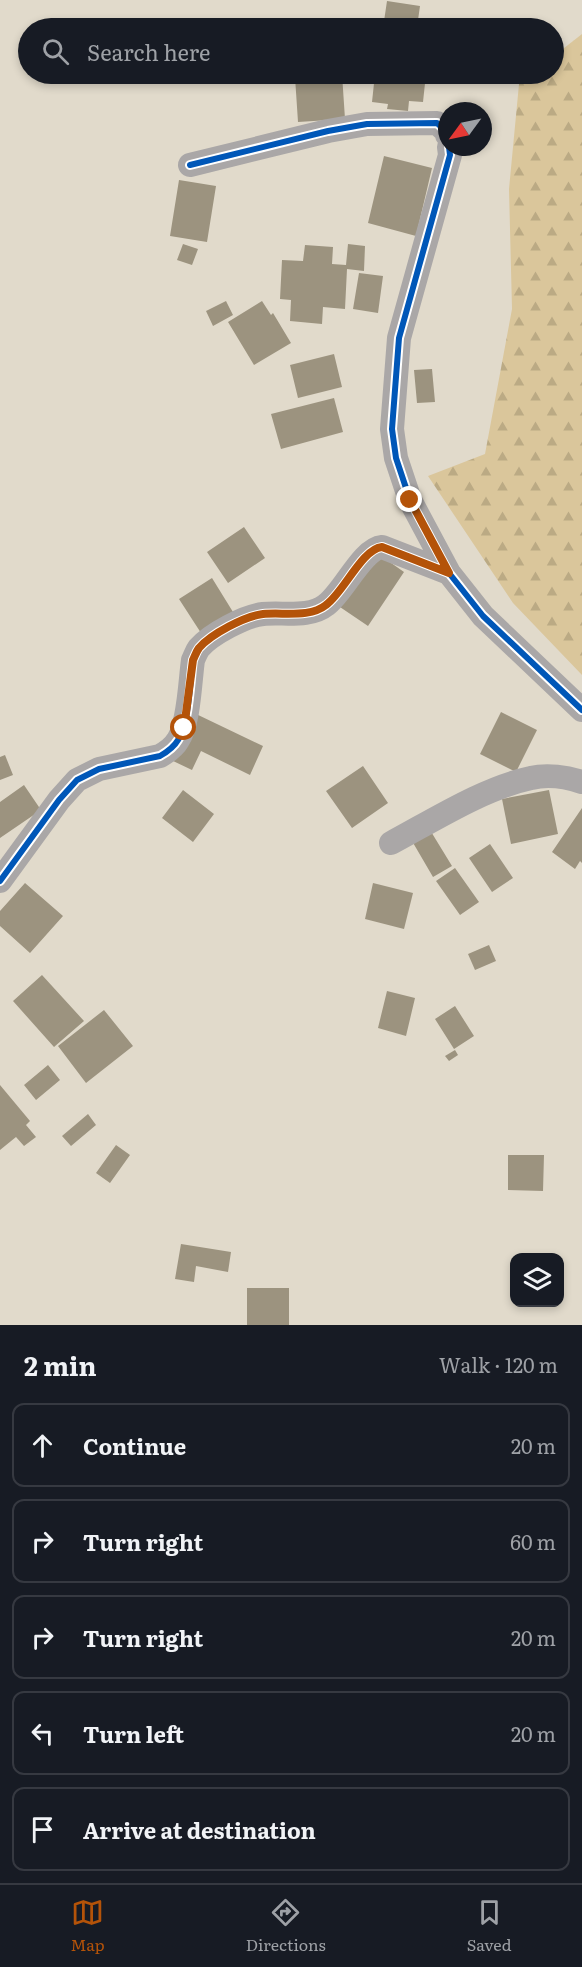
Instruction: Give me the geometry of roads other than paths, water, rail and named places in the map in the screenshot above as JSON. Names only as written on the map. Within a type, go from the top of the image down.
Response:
[{"type":"street","points":[[190,165],[328,131],[367,124],[438,124]]},
{"type":"street","points":[[450,156],[399,338],[392,429],[396,458],[410,500],[449,573],[483,616],[582,710]]},
{"type":"street","points":[[0,881],[76,780],[99,769],[160,756],[179,740],[184,728],[193,660],[197,650],[205,642],[239,621],[261,614],[310,612],[324,607],[337,596],[367,554],[375,548],[382,547],[449,573]]},
{"type":"street","points":[[391,843],[491,791],[533,777],[567,778],[582,782]]}]
